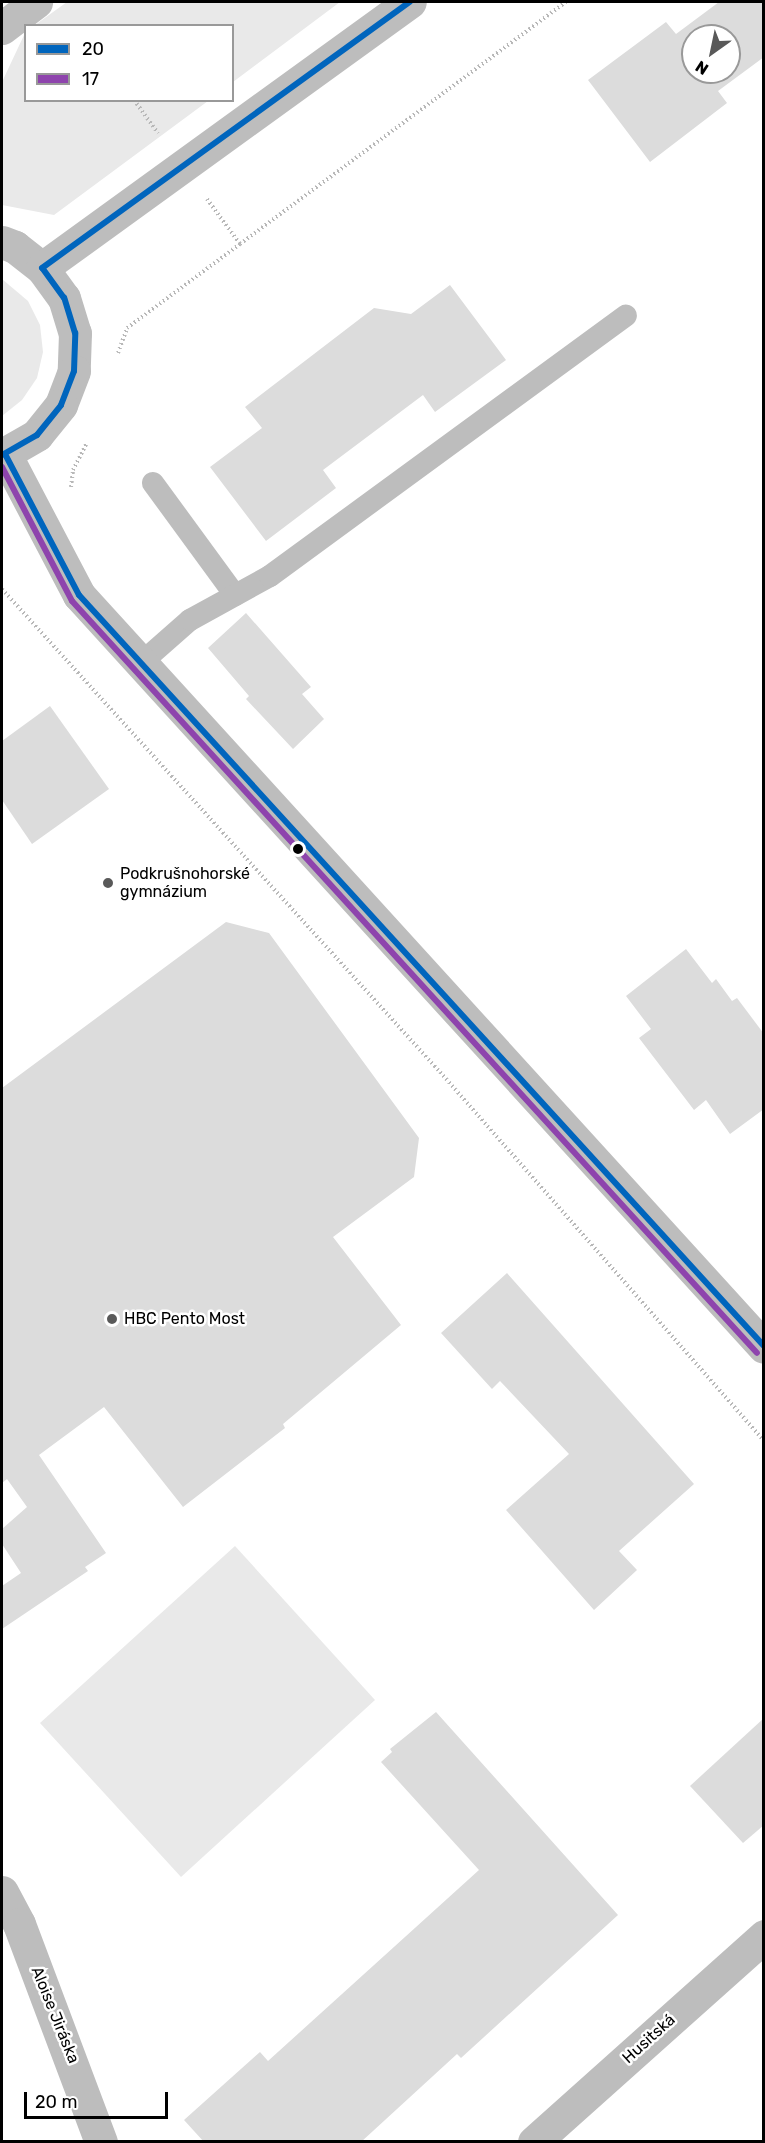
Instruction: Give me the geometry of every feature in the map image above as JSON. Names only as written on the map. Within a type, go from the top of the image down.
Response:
[{"type":"street","points":[[2,28],[36,2]]},
{"type":"street","points":[[42,268],[410,2]]},
{"type":"street","points":[[2,242],[15,247],[42,268],[64,298],[75,333],[74,371],[61,405],[43,427],[3,454],[79,595],[759,1334]]},
{"type":"street","name":"Aloise Jiráska","points":[[2,1892],[10,1928],[101,2142]]},
{"type":"street","name":"Husitská","points":[[534,2142],[764,1936]]},
{"type":"lane","points":[[141,663],[190,620],[270,576],[626,315]]},
{"type":"lane","points":[[153,483],[235,596]]},
{"type":"path","points":[[117,356],[127,328],[566,2]]},
{"type":"path","points":[[135,102],[240,244]]},
{"type":"path","points":[[70,499],[73,470],[90,437]]},
{"type":"path","points":[[2,588],[440,1072],[764,1442]]},
{"type":"shaded area","points":[[67,2],[340,2],[234,81],[234,24],[36,24]]},
{"type":"shaded area","points":[[24,35],[24,102],[207,102],[54,215],[2,205],[2,82]]},
{"type":"shaded area","points":[[2,279],[28,301],[40,325],[43,352],[37,378],[22,400],[2,416]]},
{"type":"shaded area","points":[[235,1546],[375,1700],[181,1877],[40,1723]]},
{"type":"building","points":[[719,2],[764,2],[764,57],[741,74],[741,24],[689,24]]},
{"type":"building","points":[[666,22],[676,34],[681,30],[681,84],[727,84],[718,91],[727,103],[650,162],[588,80]]},
{"type":"building","points":[[450,285],[506,360],[435,412],[423,395],[323,470],[336,488],[266,541],[210,467],[262,428],[245,407],[374,308],[411,314]]},
{"type":"building","points":[[246,613],[311,687],[302,694],[324,719],[293,749],[246,699],[249,696],[208,648]]},
{"type":"building","points":[[50,706],[109,789],[32,844],[2,800],[2,741]]},
{"type":"building","name":"HBC Pento Most","points":[[226,922],[269,933],[419,1138],[414,1177],[333,1237],[401,1325],[283,1424],[285,1428],[183,1507],[104,1407],[39,1455],[106,1553],[85,1567],[88,1571],[2,1629],[2,1586],[21,1573],[2,1544],[2,1529],[27,1507],[7,1479],[2,1483],[2,1088]]},
{"type":"building","points":[[686,949],[712,983],[716,979],[732,1001],[737,998],[764,1034],[764,1109],[730,1134],[706,1100],[694,1110],[639,1038],[651,1029],[626,996]]},
{"type":"building","points":[[507,1273],[694,1484],[619,1551],[637,1570],[594,1610],[506,1510],[569,1454],[500,1381],[492,1389],[441,1333]]},
{"type":"building","points":[[436,1712],[618,1915],[461,2058],[457,2054],[361,2142],[204,2142],[184,2120],[260,2052],[268,2061],[479,1870],[381,1762],[392,1752],[390,1749]]},
{"type":"building","points":[[764,1718],[764,1825],[743,1843],[690,1786]]},
{"type":"transit line","name":"20","points":[[2,455],[37,435],[61,405],[74,371],[75,333],[64,298],[42,268],[410,2]]},
{"type":"transit line","name":"20","points":[[5,454],[79,595],[764,1346]]},
{"type":"transit line","name":"17","points":[[2,467],[72,601],[757,1353]]},
{"type":"place","name":"Podkrušnohorské gymnázium","points":[[108,883]]},
{"type":"place","name":"HBC Pento Most","points":[[112,1319]]}]
